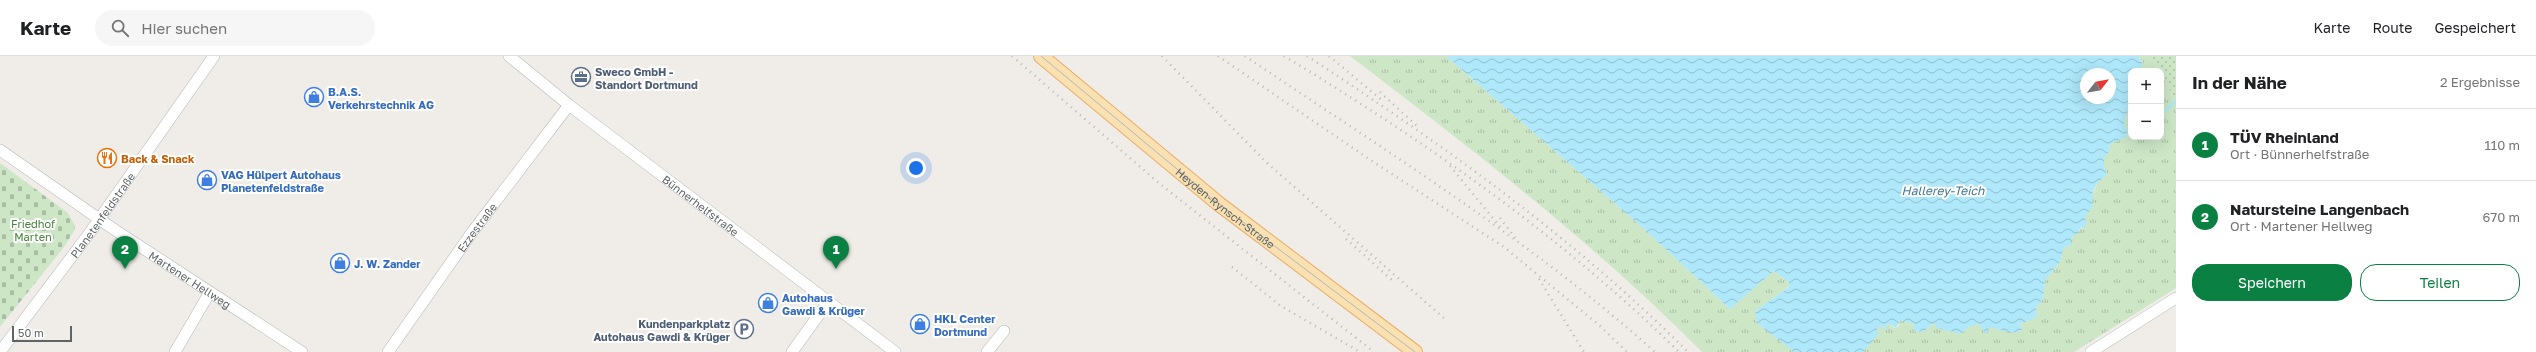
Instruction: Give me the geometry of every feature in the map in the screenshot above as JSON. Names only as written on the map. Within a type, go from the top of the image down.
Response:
[{"type":"main road","name":"Heyden-Rynsch-Straße","points":[[1041,56],[1219,204],[1415,352]]},
{"type":"street","name":"Planetenfeldstraße","points":[[0,352],[99,219],[214,56]]},
{"type":"street","name":"Bünnerhelfstraße","points":[[509,56],[569,105],[895,352]]},
{"type":"street","name":"Ezzestraße","points":[[388,352],[473,231],[569,105]]},
{"type":"street","name":"Martener Hellweg","points":[[0,150],[99,219],[302,352]]},
{"type":"street","points":[[175,352],[210,292]]},
{"type":"street","points":[[2091,352],[2176,298]]},
{"type":"street","points":[[792,352],[828,302]]},
{"type":"street","points":[[987,352],[1004,331]]},
{"type":"green space","points":[[1350,56],[1446,56],[1643,228],[1730,309],[1774,271],[1789,282],[1790,286],[1755,311],[1757,323],[1794,352],[1702,352],[1619,273],[1531,198]]},
{"type":"green space","points":[[2138,56],[2152,56],[2158,68],[2140,68],[2143,62]]},
{"type":"green space","points":[[2152,56],[2176,56],[2176,102],[2164,79],[2164,68],[2158,68]]},
{"type":"green space","points":[[2164,79],[2176,102],[2176,288],[2074,352],[1863,352],[1877,329],[1882,326],[1886,330],[1886,325],[1889,324],[1894,328],[1898,327],[1900,320],[1914,324],[1914,331],[1923,332],[1934,323],[1961,334],[1967,327],[1979,324],[1986,333],[1990,327],[2006,332],[2018,332],[2022,330],[2020,324],[2037,317],[2036,308],[2043,299],[2045,280],[2060,262],[2064,248],[2069,246],[2072,237],[2087,223],[2085,217],[2093,205],[2091,199],[2098,182],[2107,175],[2103,164],[2105,155],[2109,152],[2110,144],[2124,124],[2128,105],[2128,140],[2164,140]]},
{"type":"green space","name":"Friedhof Marten","points":[[0,163],[68,213],[75,226],[74,231],[64,247],[0,327]]},
{"type":"water","name":"Hallerey-Teich","points":[[1446,56],[2138,56],[2143,64],[2141,68],[2128,68],[2128,108],[2124,124],[2128,136],[2110,144],[2109,152],[2106,154],[2104,160],[2107,175],[2099,181],[2094,189],[2092,197],[2093,206],[2085,217],[2087,223],[2084,228],[2081,227],[2077,234],[2072,237],[2071,245],[2064,248],[2060,262],[2045,280],[2043,299],[2036,308],[2037,317],[2020,324],[2022,330],[2018,332],[2006,332],[1990,327],[1986,334],[1979,324],[1968,327],[1961,334],[1937,328],[1934,323],[1923,332],[1914,331],[1914,324],[1900,320],[1896,328],[1889,324],[1886,325],[1886,330],[1882,326],[1877,329],[1878,334],[1863,352],[1794,352],[1757,323],[1755,311],[1789,287],[1789,282],[1774,271],[1730,309],[1643,228]]},
{"type":"waterway","points":[[2164,112],[2176,101]]},
{"type":"tram line","points":[[1041,56],[1219,204],[1415,352]]},
{"type":"railway","points":[[1012,56],[1160,184],[1374,352]]},
{"type":"railway","points":[[1162,56],[1267,163],[1446,320]]},
{"type":"railway","points":[[1218,56],[1369,159],[1504,247],[1600,326],[1627,352]]},
{"type":"railway","points":[[1245,56],[1403,161],[1507,234],[1607,311],[1655,352]]},
{"type":"railway","points":[[1284,56],[1389,122],[1490,192],[1587,268],[1634,309],[1679,352]]},
{"type":"railway","points":[[1307,56],[1457,158],[1553,231],[1644,310],[1688,352]]},
{"type":"railway","points":[[1329,56],[1384,102]]},
{"type":"railway","points":[[1380,92],[1417,126]]},
{"type":"railway","points":[[1450,166],[1501,228]]},
{"type":"railway","points":[[1500,218],[1517,240]]},
{"type":"railway","points":[[1346,239],[1394,282]]},
{"type":"railway","points":[[1232,267],[1281,306],[1360,352]]},
{"type":"railway","points":[[1539,279],[1584,352]]},
{"type":"place","name":"Sweco GmbH - Standort Dortmund","points":[[581,77]]},
{"type":"place","name":"B.A.S. Verkehrstechnik AG","points":[[314,97]]},
{"type":"place","name":"Back & Snack","points":[[107,158]]},
{"type":"place","name":"VAG Hülpert Autohaus Planetenfeldstraße","points":[[207,180]]},
{"type":"place","name":"J. W. Zander","points":[[340,263]]},
{"type":"place","name":"Natursteine Langenbach","points":[[125,269]]},
{"type":"place","name":"TÜV Rheinland","points":[[836,269]]},
{"type":"place","name":"Autohaus Gawdi & Krüger","points":[[768,303]]},
{"type":"place","name":"HKL Center Dortmund","points":[[920,324]]},
{"type":"place","name":"Kundenparkplatz Autohaus Gawdi & Krüger","points":[[744,329]]}]
